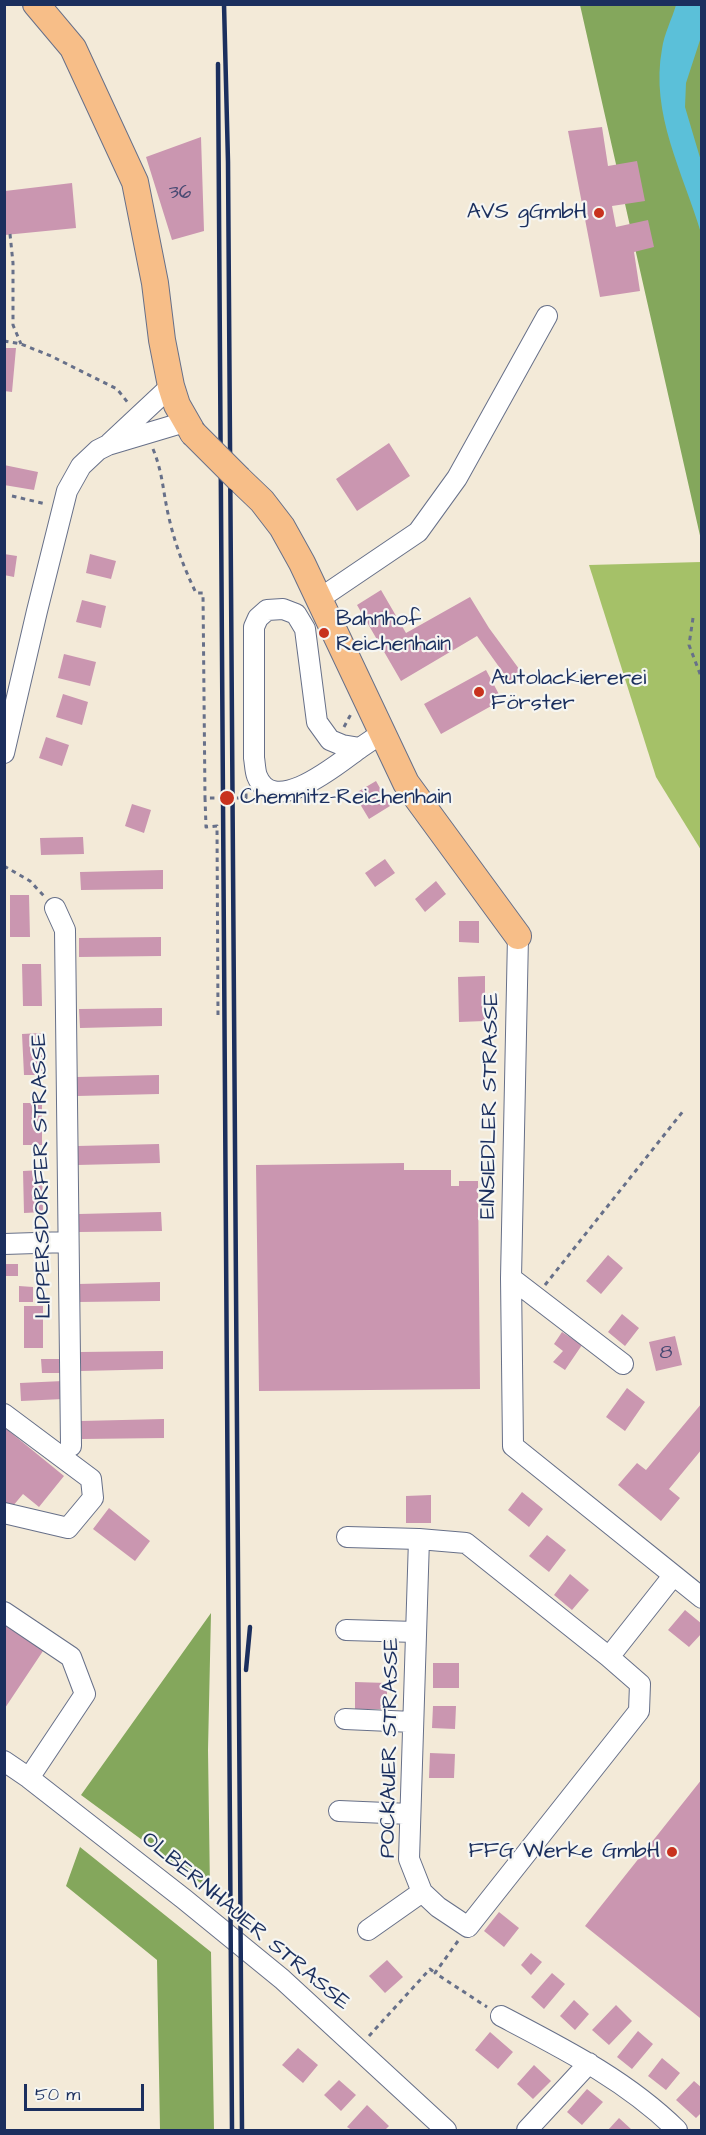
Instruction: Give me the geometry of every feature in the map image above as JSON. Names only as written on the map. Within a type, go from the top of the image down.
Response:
[{"type":"main road","points":[[36,4],[73,48],[135,182],[155,283],[162,340],[177,405],[189,428],[262,501],[282,527],[302,562],[406,783],[518,936]]},
{"type":"street","points":[[319,599],[418,532],[457,478],[547,316]]},
{"type":"street","points":[[108,445],[171,386]]},
{"type":"street","points":[[4,753],[67,491],[81,466],[98,450],[108,445],[146,435],[189,428]]},
{"type":"street","points":[[360,748],[333,741],[317,722],[305,628],[296,614],[283,609],[267,610],[258,618],[254,627],[254,758],[257,777],[263,785],[273,791],[287,793],[302,787],[360,748],[382,733]]},
{"type":"street","name":"LIPPERSDORFER STRASSE","points":[[55,908],[65,930],[71,1446]]},
{"type":"street","name":"EINSIEDLER STRASSE","points":[[518,936],[511,1278],[513,1446],[673,1576]]},
{"type":"street","points":[[4,1244],[68,1242]]},
{"type":"street","points":[[511,1278],[623,1364]]},
{"type":"street","points":[[4,1414],[91,1479],[93,1498],[68,1528],[4,1513]]},
{"type":"street","points":[[346,1537],[466,1543],[640,1684],[639,1711],[468,1928]]},
{"type":"street","name":"POCKAUER STRASSE","points":[[419,1539],[409,1859],[422,1892],[438,1907],[468,1928]]},
{"type":"street","points":[[609,1657],[673,1576],[702,1598]]},
{"type":"street","points":[[4,1612],[70,1657],[85,1694],[29,1778]]},
{"type":"street","points":[[346,1630],[416,1632]]},
{"type":"street","points":[[345,1719],[413,1722]]},
{"type":"street","name":"OLBERNHAUER STRASSE","points":[[4,1761],[175,1892],[282,1979],[446,2130]]},
{"type":"street","points":[[339,1811],[410,1814]]},
{"type":"street","points":[[368,1930],[422,1892]]},
{"type":"street","points":[[501,2016],[589,2063],[626,2087],[665,2126]]},
{"type":"street","points":[[527,2130],[589,2063]]},
{"type":"path","points":[[10,234],[13,263],[13,325],[21,344]]},
{"type":"path","points":[[4,340],[51,356],[117,389]]},
{"type":"path","points":[[146,435],[161,467],[168,515],[179,558],[196,593],[203,593],[206,826],[217,826],[218,1015]]},
{"type":"path","points":[[12,496],[32,500]]},
{"type":"path","points":[[693,618],[689,645],[702,679]]},
{"type":"path","points":[[333,741],[362,693]]},
{"type":"path","points":[[205,798],[246,798],[247,774],[257,777]]},
{"type":"path","points":[[4,866],[30,881],[55,908]]},
{"type":"path","points":[[536,1296],[684,1110]]},
{"type":"path","points":[[435,1973],[468,1928]]},
{"type":"path","points":[[369,2036],[430,1969],[501,2016]]},
{"type":"green space","points":[[580,5],[701,5],[701,540]]},
{"type":"green space","points":[[702,562],[701,850],[656,777],[589,565]]},
{"type":"green space","points":[[211,1613],[208,1750],[210,1890],[81,1795]]},
{"type":"green space","points":[[80,1847],[211,1952],[214,2130],[160,2130],[157,1960],[66,1886]]},
{"type":"water","points":[[676,5],[701,5],[701,37],[686,83],[685,107],[701,161],[701,233],[670,142],[660,97],[659,73],[662,49]]},
{"type":"building","name":"AVS gGmbH","points":[[602,127],[608,166],[637,161],[645,201],[612,206],[616,227],[648,220],[654,247],[634,252],[640,291],[600,297],[568,131]]},
{"type":"building","points":[[201,137],[204,231],[172,240],[146,157]]},
{"type":"building","points":[[72,183],[76,228],[5,235],[5,191]]},
{"type":"building","points":[[4,348],[16,348],[12,392],[4,391]]},
{"type":"building","points":[[389,443],[410,476],[357,511],[336,479]]},
{"type":"building","points":[[4,465],[38,472],[34,490],[4,485]]},
{"type":"building","points":[[4,554],[17,556],[14,577],[4,575]]},
{"type":"building","points":[[90,554],[116,561],[111,579],[86,573]]},
{"type":"building","points":[[381,590],[406,633],[470,597],[489,628],[525,677],[512,685],[477,636],[401,681],[357,605]]},
{"type":"building","points":[[82,600],[106,606],[101,628],[76,622]]},
{"type":"building","points":[[64,654],[96,662],[90,686],[58,678]]},
{"type":"building","points":[[486,670],[502,700],[441,734],[424,704]]},
{"type":"building","points":[[63,694],[88,702],[82,725],[56,717]]},
{"type":"building","points":[[46,737],[69,745],[62,766],[39,758]]},
{"type":"building","points":[[376,781],[390,806],[369,819],[354,794]]},
{"type":"building","points":[[132,804],[151,810],[144,833],[125,826]]},
{"type":"building","points":[[83,837],[84,854],[41,855],[40,838]]},
{"type":"building","points":[[385,859],[395,873],[375,887],[365,873]]},
{"type":"building","points":[[163,870],[163,889],[81,890],[80,872]]},
{"type":"building","points":[[436,881],[446,894],[425,912],[415,899]]},
{"type":"building","points":[[10,895],[29,895],[30,937],[10,937]]},
{"type":"building","points":[[459,921],[479,921],[479,943],[459,942]]},
{"type":"building","points":[[161,937],[161,956],[79,957],[79,938]]},
{"type":"building","points":[[22,964],[41,964],[42,1006],[23,1006]]},
{"type":"building","points":[[485,976],[485,1021],[459,1022],[458,977]]},
{"type":"building","points":[[162,1008],[162,1026],[80,1028],[79,1009]]},
{"type":"building","points":[[41,1033],[43,1075],[24,1075],[22,1034]]},
{"type":"building","points":[[159,1075],[159,1094],[77,1096],[76,1077]]},
{"type":"building","points":[[23,1103],[42,1103],[42,1145],[23,1145]]},
{"type":"building","points":[[159,1144],[160,1163],[77,1165],[77,1146]]},
{"type":"building","points":[[404,1163],[404,1170],[451,1170],[451,1186],[459,1186],[459,1181],[478,1181],[480,1389],[259,1391],[256,1165]]},
{"type":"building","points":[[42,1170],[43,1212],[24,1213],[23,1171]]},
{"type":"building","points":[[161,1212],[162,1231],[79,1232],[79,1214]]},
{"type":"building","points":[[608,1255],[623,1268],[601,1294],[586,1281]]},
{"type":"building","points":[[5,1264],[18,1264],[18,1276],[5,1276]]},
{"type":"building","points":[[160,1282],[160,1301],[78,1302],[78,1284]]},
{"type":"building","points":[[19,1286],[33,1287],[33,1302],[19,1302]]},
{"type":"building","points":[[24,1306],[43,1306],[43,1348],[24,1348]]},
{"type":"building","points":[[622,1314],[639,1328],[625,1346],[608,1332]]},
{"type":"building","points":[[562,1332],[582,1345],[565,1370],[553,1362],[563,1351],[554,1344]]},
{"type":"building","points":[[675,1336],[682,1365],[656,1371],[649,1342]]},
{"type":"building","points":[[163,1351],[163,1369],[81,1371],[80,1352]]},
{"type":"building","points":[[41,1359],[61,1359],[61,1373],[42,1373]]},
{"type":"building","points":[[63,1381],[63,1399],[21,1401],[20,1383]]},
{"type":"building","points":[[627,1388],[645,1402],[625,1431],[606,1417]]},
{"type":"building","points":[[702,1403],[702,1449],[669,1489],[680,1498],[661,1521],[618,1485],[637,1463],[646,1470]]},
{"type":"building","points":[[164,1419],[164,1438],[82,1439],[81,1421]]},
{"type":"building","points":[[4,1427],[64,1476],[39,1507],[23,1494],[12,1507],[4,1502]]},
{"type":"building","points":[[522,1492],[543,1509],[529,1527],[508,1510]]},
{"type":"building","points":[[431,1495],[431,1523],[406,1523],[406,1496]]},
{"type":"building","points":[[109,1508],[150,1541],[135,1561],[93,1529]]},
{"type":"building","points":[[547,1535],[566,1550],[549,1572],[529,1556]]},
{"type":"building","points":[[570,1574],[589,1590],[572,1610],[554,1595]]},
{"type":"building","points":[[685,1610],[702,1624],[702,1633],[689,1647],[668,1630]]},
{"type":"building","points":[[5,1624],[43,1651],[5,1708]]},
{"type":"building","points":[[433,1663],[459,1663],[459,1688],[433,1688]]},
{"type":"building","points":[[355,1682],[387,1683],[387,1709],[355,1709]]},
{"type":"building","points":[[433,1706],[456,1706],[455,1729],[432,1728]]},
{"type":"building","points":[[430,1753],[455,1754],[454,1778],[429,1778]]},
{"type":"building","name":"FFG Werke GmbH","points":[[702,1779],[702,2017],[700,2018],[585,1926]]},
{"type":"building","points":[[499,1912],[519,1928],[504,1947],[484,1931]]},
{"type":"building","points":[[531,1953],[542,1962],[531,1975],[521,1965]]},
{"type":"building","points":[[387,1960],[403,1977],[385,1993],[369,1976]]},
{"type":"building","points":[[552,1973],[565,1984],[544,2009],[531,1997]]},
{"type":"building","points":[[574,2000],[589,2014],[575,2030],[560,2016]]},
{"type":"building","points":[[616,2005],[632,2021],[609,2045],[592,2030]]},
{"type":"building","points":[[638,2031],[653,2044],[632,2069],[617,2057]]},
{"type":"building","points":[[490,2032],[513,2052],[498,2069],[475,2050]]},
{"type":"building","points":[[298,2048],[318,2065],[303,2083],[282,2065]]},
{"type":"building","points":[[662,2058],[680,2073],[666,2090],[648,2076]]},
{"type":"building","points":[[534,2065],[551,2081],[533,2099],[517,2084]]},
{"type":"building","points":[[339,2080],[356,2095],[341,2111],[324,2095]]},
{"type":"building","points":[[694,2081],[702,2088],[702,2112],[696,2118],[676,2100]]},
{"type":"building","points":[[587,2089],[603,2102],[582,2125],[567,2112]]},
{"type":"building","points":[[367,2105],[389,2126],[385,2130],[352,2130],[347,2127]]},
{"type":"building","points":[[619,2118],[632,2130],[608,2130]]},
{"type":"railway","points":[[224,4],[228,162],[242,2130]]},
{"type":"railway","points":[[218,64],[232,2130]]},
{"type":"railway","points":[[246,1670],[250,1627]]},
{"type":"place","name":"AVS gGmbH","points":[[599,213]]},
{"type":"place","name":"Bahnhof Reichenhain","points":[[324,633]]},
{"type":"place","name":"Autolackiererei Förster","points":[[479,692]]},
{"type":"place","name":"Chemnitz-Reichenhain","points":[[227,798]]},
{"type":"place","name":"FFG Werke GmbH","points":[[672,1852]]}]
